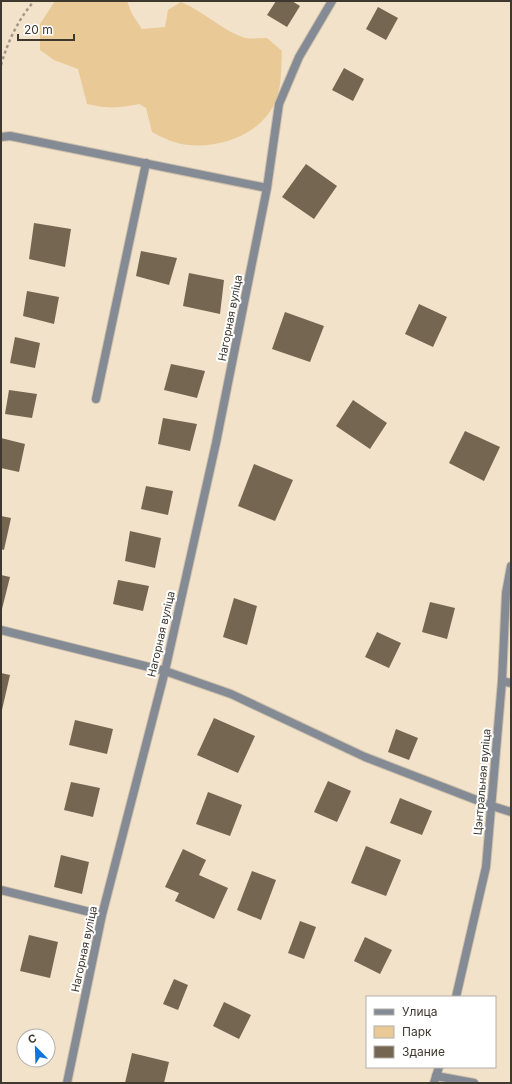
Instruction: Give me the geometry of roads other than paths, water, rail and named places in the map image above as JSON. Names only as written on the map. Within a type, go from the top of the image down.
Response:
[{"type":"street","name":"Нагорная вуліца","points":[[67,1083],[102,915],[165,671],[216,443],[267,188],[279,104],[299,57],[332,1]]},
{"type":"street","points":[[1,137],[10,136],[146,162],[267,188]]},
{"type":"street","points":[[96,399],[146,162]]},
{"type":"street","name":"Цэнтральная вуліца","points":[[456,996],[486,867],[502,681],[506,593],[511,566]]},
{"type":"street","points":[[1,630],[165,671],[231,694],[365,757],[511,812]]},
{"type":"street","points":[[502,681],[511,683]]},
{"type":"street","points":[[1,890],[102,915]]},
{"type":"street","points":[[439,1068],[435,1080],[474,1083]]}]
